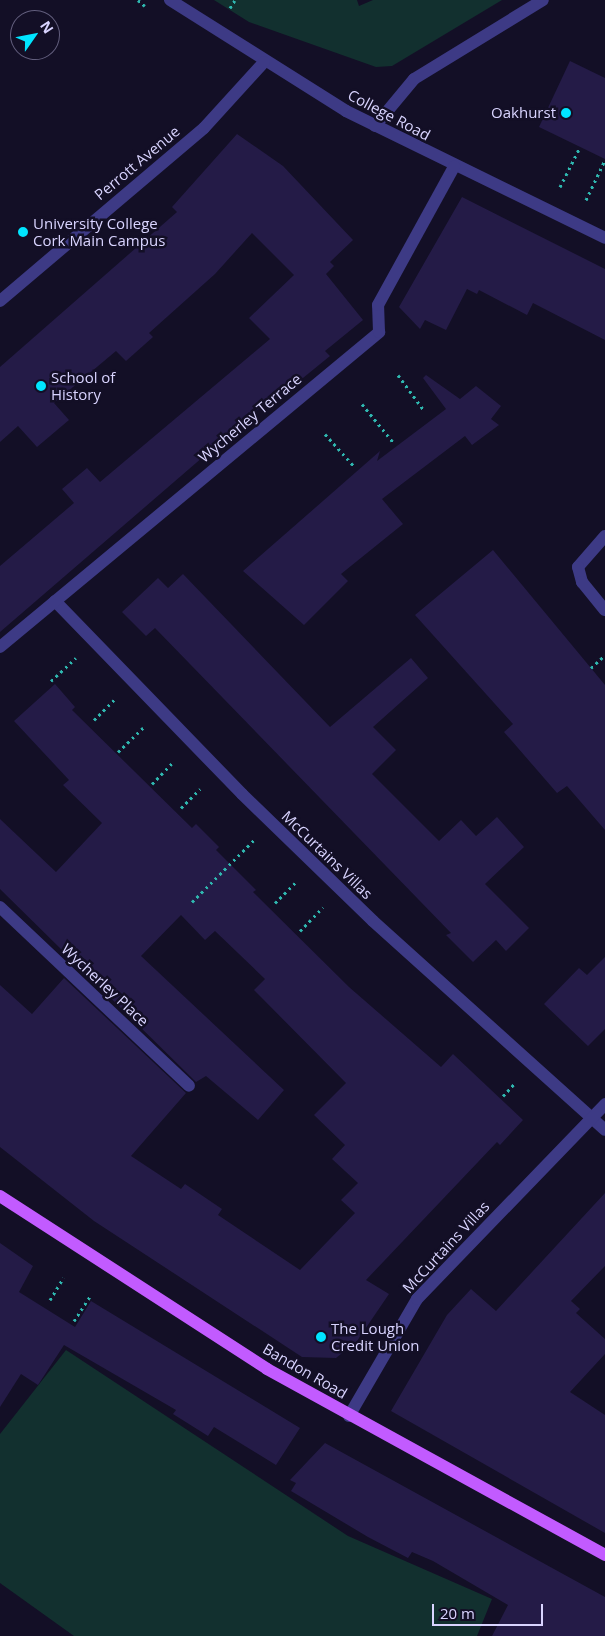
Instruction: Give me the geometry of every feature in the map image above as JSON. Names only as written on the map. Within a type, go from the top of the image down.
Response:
[{"type":"main road","name":"Bandon Road","points":[[0,1196],[183,1318],[349,1416],[605,1555]]},
{"type":"street","name":"College Road","points":[[170,0],[264,62],[375,126],[454,167],[605,238]]},
{"type":"street","points":[[375,126],[414,79],[543,0]]},
{"type":"street","name":"Perrott Avenue","points":[[0,300],[204,128],[264,62]]},
{"type":"street","name":"Wycherley Terrace","points":[[0,647],[379,332],[378,304],[454,167]]},
{"type":"street","points":[[605,536],[578,567],[582,582],[605,610]]},
{"type":"street","name":"McCurtains Villas","points":[[55,600],[317,868],[605,1130]]},
{"type":"street","name":"Wycherley Place","points":[[0,907],[188,1086]]},
{"type":"street","name":"McCurtains Villas","points":[[349,1416],[417,1299],[605,1104]]},
{"type":"path","points":[[138,0],[150,9]]},
{"type":"path","points":[[557,193],[580,147]]},
{"type":"path","points":[[583,205],[605,160]]},
{"type":"path","points":[[398,375],[423,409]]},
{"type":"path","points":[[362,404],[393,442]]},
{"type":"path","points":[[325,434],[353,465]]},
{"type":"path","points":[[51,681],[84,651]]},
{"type":"path","points":[[591,668],[605,656]]},
{"type":"path","points":[[94,720],[122,693]]},
{"type":"path","points":[[118,752],[148,722]]},
{"type":"path","points":[[152,784],[179,756]]},
{"type":"path","points":[[181,808],[205,784]]},
{"type":"path","points":[[192,902],[256,838]]},
{"type":"path","points":[[275,903],[300,878]]},
{"type":"path","points":[[300,931],[327,903]]},
{"type":"path","points":[[503,1096],[519,1079]]},
{"type":"path","points":[[50,1300],[64,1278]]},
{"type":"path","points":[[74,1321],[91,1295]]},
{"type":"green space","points":[[214,0],[357,0],[359,6],[373,0],[502,0],[392,66],[376,67],[249,22]]},
{"type":"green space","points":[[66,1350],[348,1536],[492,1599],[477,1636],[74,1636],[0,1583],[0,1434]]},
{"type":"building","points":[[570,61],[605,78],[605,159],[539,127]]},
{"type":"building","points":[[237,134],[283,166],[353,240],[330,262],[334,266],[326,274],[363,320],[325,351],[330,356],[271,404],[268,401],[0,632],[0,566],[74,503],[62,489],[87,468],[100,482],[270,339],[249,318],[294,275],[252,233],[215,274],[149,333],[153,337],[126,361],[116,351],[54,403],[69,420],[37,447],[18,426],[0,442],[0,367],[177,212],[172,207]]},
{"type":"building","points":[[462,197],[605,269],[605,340],[533,303],[527,315],[479,290],[477,294],[467,289],[446,330],[425,320],[420,329],[399,307]]},
{"type":"building","points":[[426,375],[460,399],[476,386],[501,406],[491,419],[499,425],[472,445],[465,436],[382,499],[403,524],[341,574],[348,581],[304,625],[243,571],[380,451],[377,461],[446,409],[423,378]]},
{"type":"building","points":[[493,550],[605,685],[605,830],[567,786],[557,793],[504,732],[513,724],[415,615]]},
{"type":"building","points":[[183,574],[330,727],[411,658],[428,678],[373,727],[396,750],[372,774],[439,841],[461,820],[476,836],[497,817],[524,847],[485,884],[529,928],[506,951],[496,940],[473,962],[446,935],[451,933],[155,628],[146,636],[122,612],[158,578],[168,588]]},
{"type":"building","points":[[55,684],[75,707],[72,710],[192,828],[196,824],[219,847],[216,850],[256,890],[253,892],[349,987],[441,1067],[453,1054],[523,1120],[500,1145],[497,1142],[366,1280],[389,1294],[357,1341],[336,1358],[302,1357],[94,1221],[0,1147],[0,985],[32,1014],[64,978],[186,1093],[131,1156],[181,1189],[185,1184],[222,1209],[218,1215],[300,1270],[355,1213],[341,1200],[358,1183],[332,1159],[345,1145],[314,1115],[346,1083],[254,990],[265,979],[215,931],[205,940],[181,915],[141,956],[284,1090],[258,1120],[206,1076],[196,1082],[0,889],[0,819],[56,872],[102,823],[63,785],[69,780],[14,721]]},
{"type":"building","points":[[605,957],[605,1029],[588,1046],[544,1004],[579,968],[587,975]]},
{"type":"building","points":[[605,1193],[605,1266],[571,1301],[580,1309],[576,1313],[605,1339],[605,1354],[570,1392],[605,1415],[605,1533],[391,1411],[447,1315],[471,1289],[496,1311]]},
{"type":"building","points":[[0,1243],[33,1266],[19,1292],[75,1327],[91,1301],[300,1428],[276,1465],[214,1427],[208,1436],[173,1414],[176,1410],[64,1345],[38,1385],[21,1374],[0,1407]]},
{"type":"building","points":[[325,1443],[605,1597],[605,1636],[492,1636],[508,1605],[433,1561],[412,1552],[408,1558],[368,1537],[291,1491],[296,1483],[290,1480]]},
{"type":"place","name":"Oakhurst","points":[[566,113]]},
{"type":"place","name":"University College Cork Main Campus","points":[[23,232]]},
{"type":"place","name":"School of History","points":[[41,386]]},
{"type":"place","name":"The Lough Credit Union","points":[[321,1337]]}]
